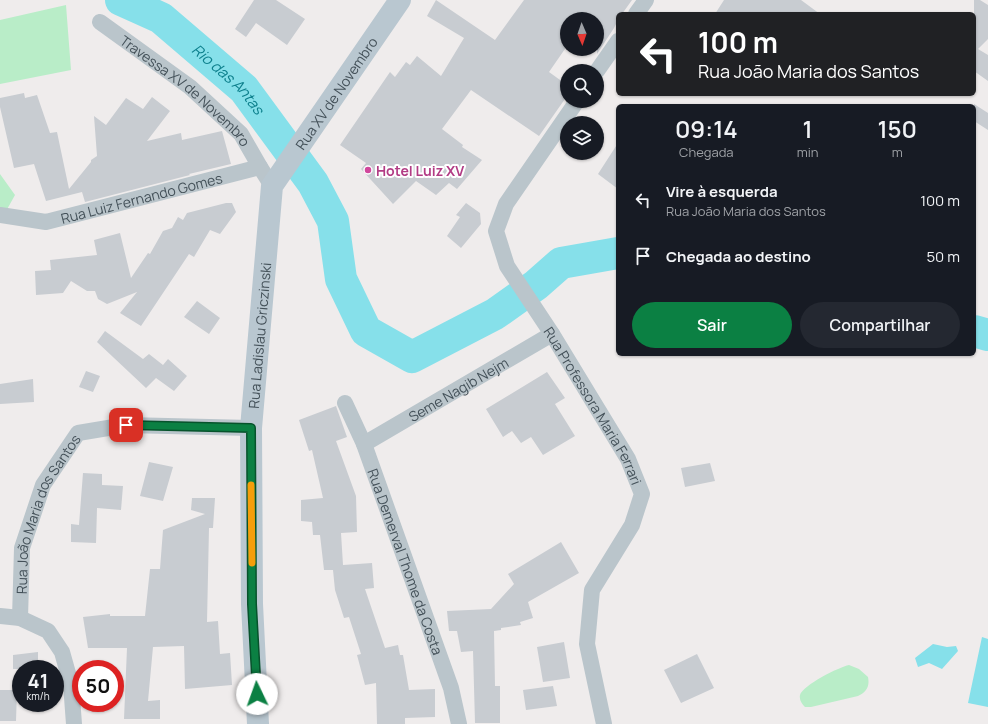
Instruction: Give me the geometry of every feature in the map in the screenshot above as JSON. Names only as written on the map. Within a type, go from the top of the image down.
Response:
[{"type":"main road","name":"Rua XV de Novembro","points":[[276,180],[306,140],[400,0]]},
{"type":"main road","name":"Rua Ladislau Griczinski","points":[[258,724],[252,604],[251,428],[276,180]]},
{"type":"street","points":[[637,12],[646,0]]},
{"type":"street","name":"Travessa XV de Novembro","points":[[100,22],[190,87],[241,134],[260,167]]},
{"type":"street","points":[[602,64],[616,43]]},
{"type":"street","name":"Rua Professora Maria Ferrari","points":[[572,108],[506,204],[496,230],[507,266],[552,334],[628,459],[642,494],[632,525],[592,590],[587,644],[604,724]]},
{"type":"street","points":[[260,167],[276,180]]},
{"type":"street","name":"Rua Luiz Fernando Gomes","points":[[0,215],[46,222],[260,167]]},
{"type":"street","name":"Seme Nagib Nejm","points":[[364,444],[552,334]]},
{"type":"street","name":"Rua Demerval Thome da Costa","points":[[345,403],[364,444],[451,688],[459,724]]},
{"type":"street","name":"Rua João Maria dos Santos","points":[[74,724],[71,684],[62,652],[48,631],[20,618],[22,548],[44,485],[78,433],[126,425],[251,428]]},
{"type":"street","points":[[0,616],[20,618]]},
{"type":"green space","points":[[66,5],[71,70],[0,84],[0,20]]},
{"type":"green space","points":[[0,174],[15,195],[0,222]]},
{"type":"green space","points":[[849,665],[859,669],[868,677],[868,686],[863,693],[858,696],[811,707],[804,706],[800,700],[800,695],[808,686],[830,673]]},
{"type":"water","points":[[982,637],[988,639],[988,707],[968,703]]},
{"type":"water","points":[[933,644],[947,647],[956,646],[958,651],[942,669],[929,663],[918,667],[915,658]]},
{"type":"building","points":[[254,0],[276,0],[305,19],[287,45],[256,23],[246,37],[235,29]]},
{"type":"building","points":[[436,0],[495,40],[524,0],[632,0],[623,12],[616,12],[616,24],[604,43],[604,12],[560,12],[560,56],[549,72],[560,80],[560,106],[539,136],[471,90],[442,129],[463,145],[462,147],[482,160],[457,189],[449,183],[436,195],[416,181],[393,204],[361,169],[366,163],[340,145],[390,72],[395,77],[406,62],[410,65],[417,56],[441,76],[464,38],[427,16]]},
{"type":"building","points":[[724,0],[801,0],[817,12],[716,12]]},
{"type":"building","points":[[974,0],[980,0],[988,5],[988,39],[978,49],[988,55],[988,81],[976,72],[976,12],[974,12]]},
{"type":"building","points":[[24,93],[25,98],[37,95],[50,133],[57,132],[69,189],[91,162],[91,160],[97,156],[94,116],[106,125],[126,98],[143,109],[152,97],[170,111],[147,141],[181,133],[182,140],[222,131],[231,164],[85,202],[82,192],[46,201],[34,164],[14,168],[0,107],[0,98]]},
{"type":"building","points":[[976,105],[988,113],[988,130],[976,122]]},
{"type":"building","points":[[616,146],[616,188],[598,174]]},
{"type":"building","points":[[226,203],[232,203],[236,212],[220,234],[210,230],[194,257],[189,254],[141,326],[120,313],[137,292],[107,304],[98,299],[95,291],[87,291],[71,281],[63,293],[36,295],[35,271],[51,270],[50,260],[97,255],[94,240],[120,233],[131,278],[148,253],[150,254],[163,231],[172,228],[178,217],[183,220],[187,213]]},
{"type":"building","points":[[466,203],[480,213],[481,224],[461,248],[447,236],[460,217],[456,215]]},
{"type":"building","points":[[197,301],[220,318],[209,334],[184,317]]},
{"type":"building","points":[[105,331],[143,359],[149,354],[163,365],[168,359],[187,376],[174,391],[156,378],[146,388],[97,342]]},
{"type":"building","points":[[86,371],[100,376],[93,392],[79,387]]},
{"type":"building","points":[[547,372],[565,398],[555,404],[575,436],[543,455],[531,437],[521,443],[512,431],[503,437],[486,409]]},
{"type":"building","points":[[33,379],[34,402],[0,404],[0,384]]},
{"type":"building","points":[[336,406],[347,437],[336,441],[356,496],[357,532],[341,533],[343,565],[372,563],[374,588],[365,589],[385,648],[398,645],[400,655],[403,655],[409,690],[435,689],[435,717],[405,718],[405,724],[377,724],[376,683],[365,685],[357,655],[361,654],[349,617],[344,618],[335,590],[333,570],[324,570],[320,535],[313,535],[312,522],[301,521],[301,500],[323,498],[312,450],[309,451],[299,420]]},
{"type":"building","points":[[149,462],[173,467],[163,501],[140,496]]},
{"type":"building","points":[[710,463],[715,481],[685,487],[681,468]]},
{"type":"building","points":[[83,473],[102,474],[102,485],[123,486],[121,510],[97,508],[96,543],[71,542],[71,524],[79,525]]},
{"type":"building","points":[[192,498],[215,498],[213,528],[209,528],[207,622],[218,621],[220,654],[230,653],[232,685],[185,689],[184,646],[153,647],[148,701],[160,700],[160,719],[124,719],[127,648],[88,648],[83,617],[110,614],[110,616],[145,616],[150,569],[160,569],[163,530],[205,514],[191,510]]},
{"type":"building","points":[[561,542],[579,573],[528,602],[533,618],[520,622],[521,625],[501,628],[501,630],[494,631],[495,686],[500,686],[500,723],[475,723],[473,651],[461,652],[457,631],[449,631],[447,611],[491,609],[514,584],[508,574]]},
{"type":"building","points":[[564,642],[570,678],[543,682],[537,647]]},
{"type":"building","points":[[38,652],[38,660],[13,660],[13,655]]},
{"type":"building","points":[[697,654],[714,688],[681,703],[664,670]]},
{"type":"building","points":[[553,686],[557,706],[526,710],[523,690]]},
{"type":"building","points":[[0,690],[12,690],[12,712],[16,712],[16,721],[0,721]]},
{"type":"waterway","name":"Rio das Antas","points":[[121,0],[161,18],[244,89],[313,183],[333,221],[341,279],[366,331],[412,357],[495,314],[536,285],[561,263],[616,253]]},
{"type":"waterway","points":[[976,332],[988,335]]},
{"type":"slow traffic","points":[[251,485],[252,563]]},
{"type":"place","name":"Hotel Luiz XV","points":[[368,170]]},
{"type":"route","points":[[126,425],[251,428],[252,604],[257,694]]}]
